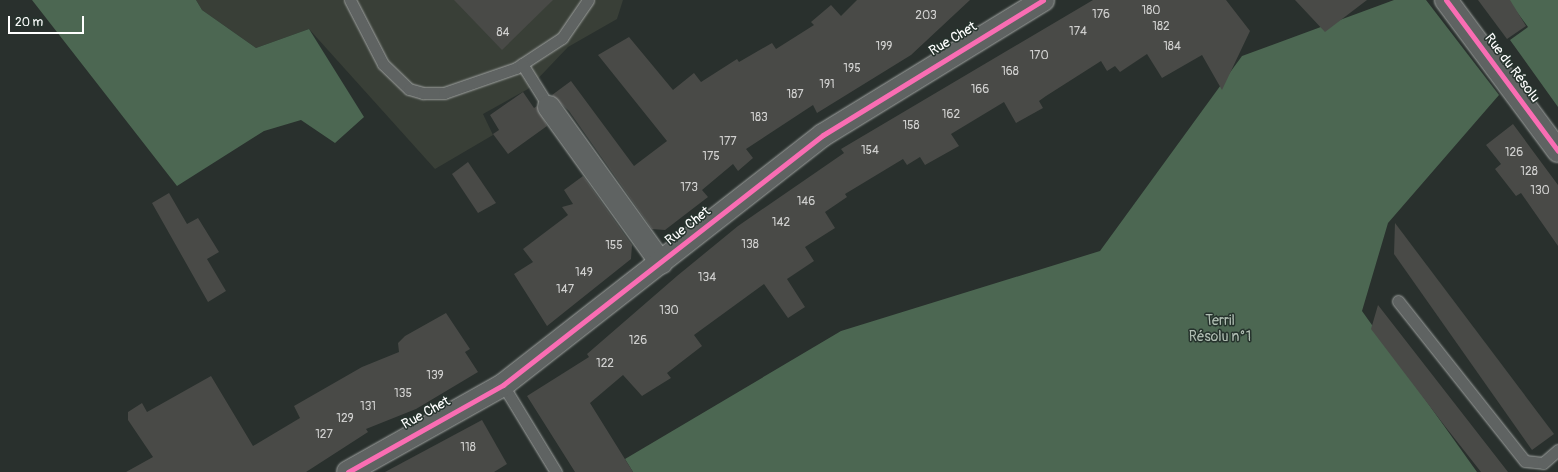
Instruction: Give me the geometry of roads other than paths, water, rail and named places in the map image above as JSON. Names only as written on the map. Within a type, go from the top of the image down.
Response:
[{"type":"street","name":"Rue Chet","points":[[348,472],[503,385],[823,135],[1043,0]]},
{"type":"street","name":"Rue du Résolu","points":[[1446,0],[1558,151]]},
{"type":"street","name":"Rue Chet","points":[[549,107],[661,263]]},
{"type":"lane","points":[[350,0],[383,64],[409,89],[444,93],[522,64],[562,38],[588,0]]},
{"type":"lane","points":[[522,64],[549,107]]},
{"type":"lane","points":[[1398,301],[1525,462],[1543,463],[1558,450]]},
{"type":"lane","points":[[503,385],[556,472]]},
{"type":"park label","name":"Terril Résolu n°1","points":[[1220,330]]}]
